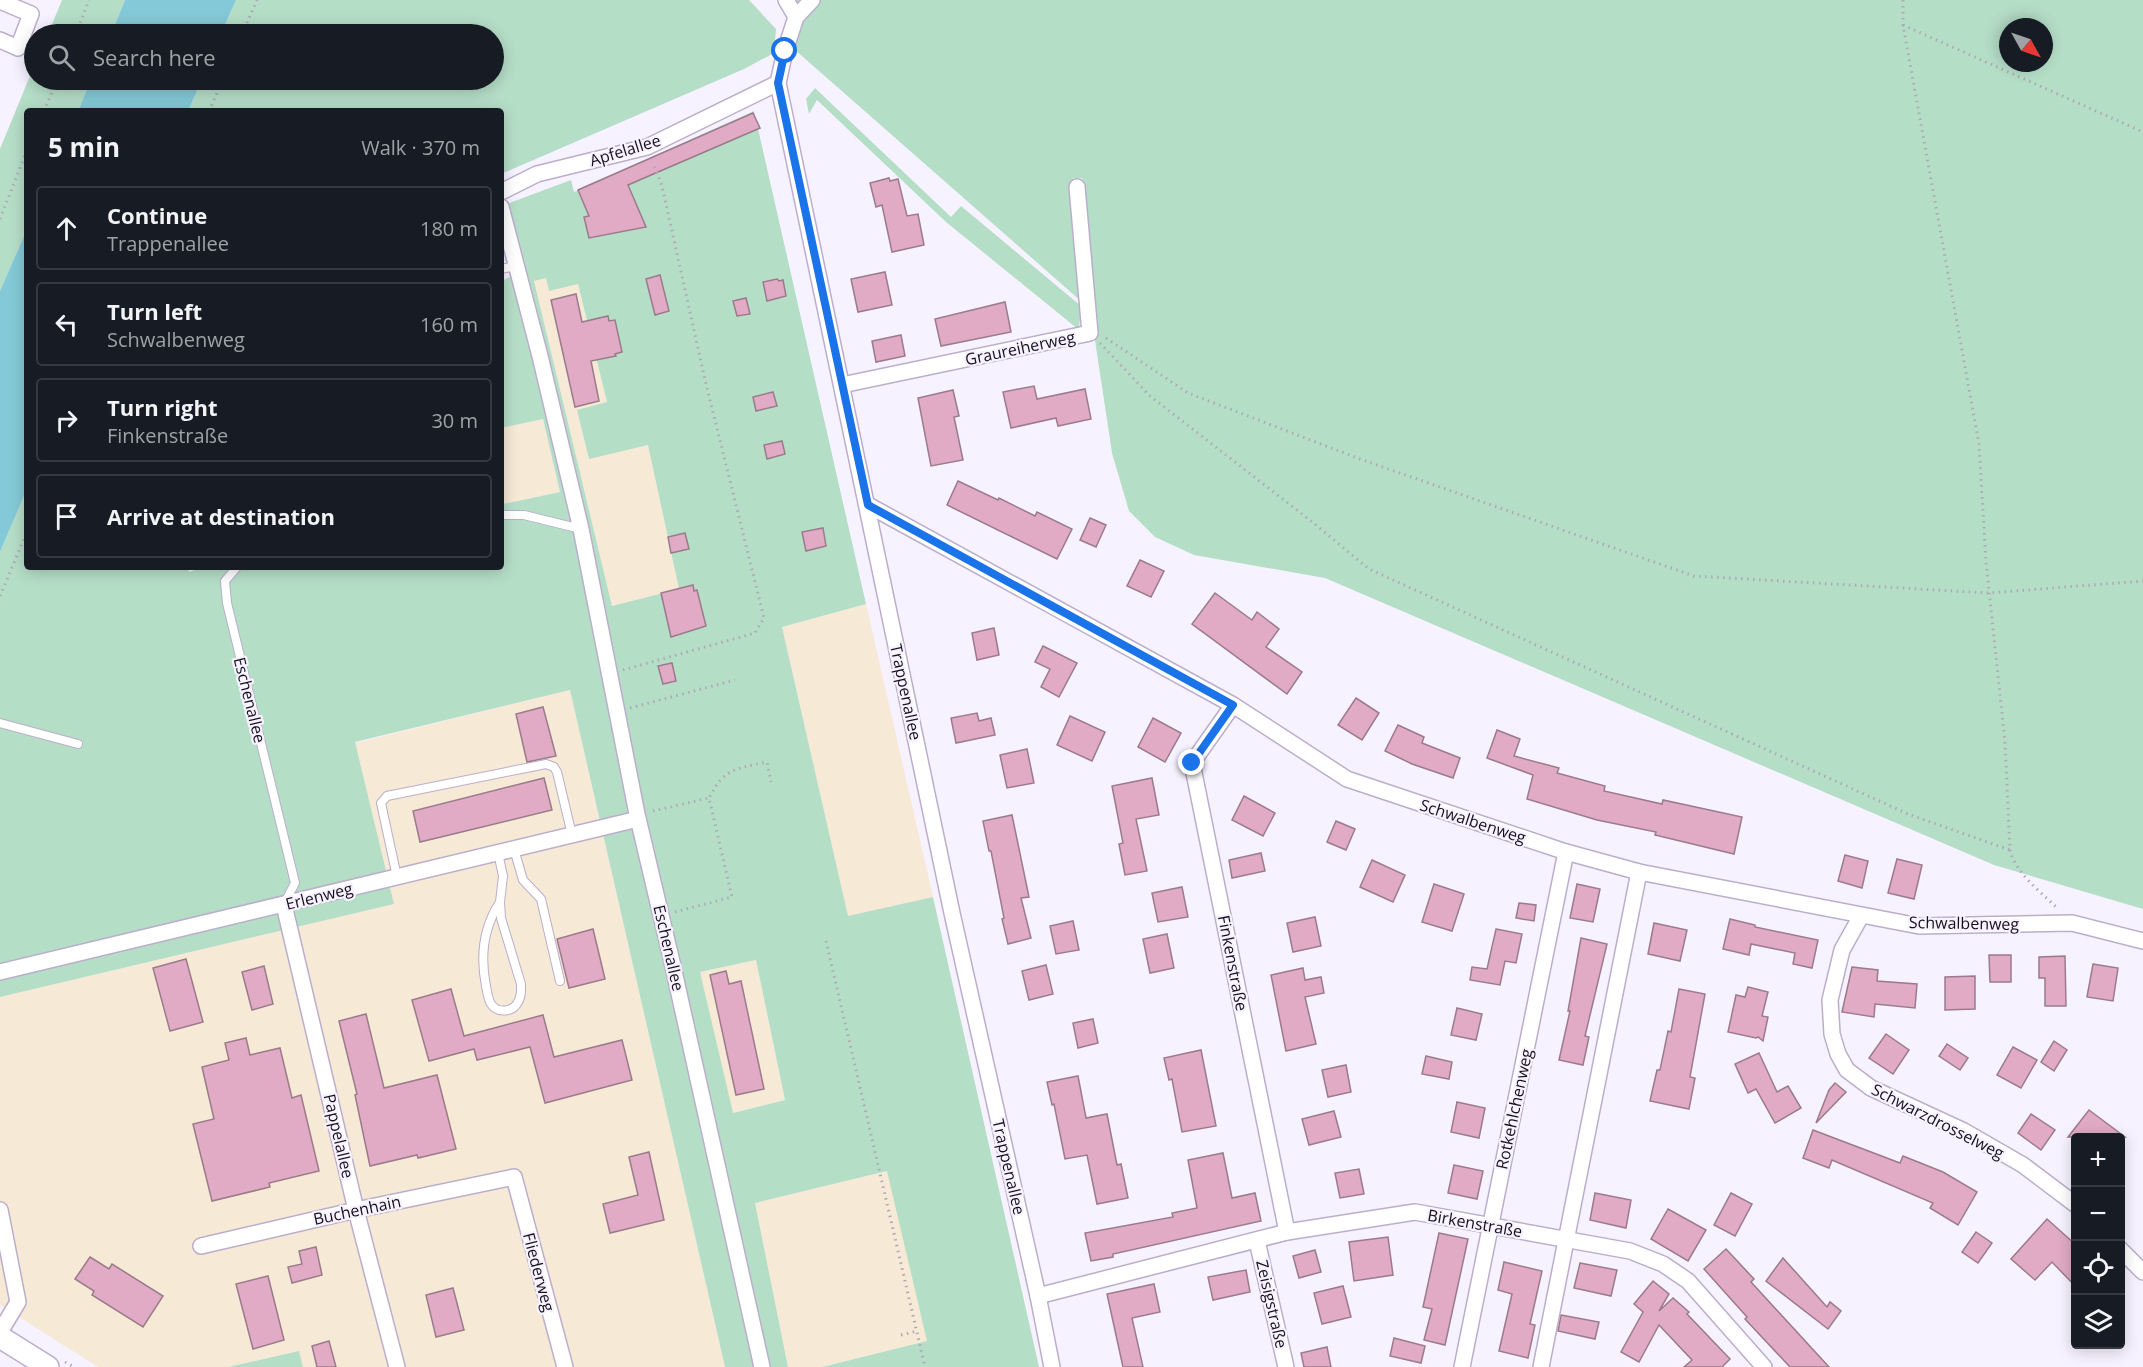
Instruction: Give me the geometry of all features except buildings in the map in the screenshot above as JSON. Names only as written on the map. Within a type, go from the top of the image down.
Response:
[{"type":"main road","points":[[0,1334],[48,1367]]},
{"type":"street","points":[[786,0],[796,17],[812,0]]},
{"type":"street","points":[[0,1],[31,14],[27,24]]},
{"type":"street","name":"Trappenallee","points":[[796,17],[778,83],[952,913],[1052,1367]]},
{"type":"street","points":[[0,40],[18,48],[24,32]]},
{"type":"street","name":"Apfelallee","points":[[504,190],[537,174],[647,147],[778,83]]},
{"type":"street","name":"Graureiherweg","points":[[842,385],[1090,333],[1077,187]]},
{"type":"street","name":"Eschenallee","points":[[504,230],[509,268],[581,529],[638,817],[762,1367]]},
{"type":"street","name":"Schwalbenweg","points":[[868,505],[1233,705],[1347,779],[1566,852],[1640,872],[1919,926],[2072,923],[2143,940]]},
{"type":"street","name":"Finkenstraße","points":[[1233,705],[1192,763],[1287,1232]]},
{"type":"street","name":"Erlenweg","points":[[0,972],[498,853],[638,817]]},
{"type":"street","name":"Rotkehlchenweg","points":[[1462,1367],[1566,852]]},
{"type":"street","points":[[1541,1367],[1640,872]]},
{"type":"street","name":"Pappelallee","points":[[284,904],[356,1210],[397,1367]]},
{"type":"street","name":"Schwarzdrosselweg","points":[[1861,916],[1842,950],[1830,1000],[1832,1034],[1838,1054],[1847,1070],[1871,1088],[1964,1131],[2024,1166],[2071,1201]]},
{"type":"street","name":"Buchenhain","points":[[201,1246],[514,1177]]},
{"type":"street","name":"Fliederweg","points":[[514,1177],[565,1367]]},
{"type":"street","points":[[0,1210],[18,1302],[0,1334]]},
{"type":"street","name":"Birkenstraße","points":[[1038,1296],[1287,1232],[1415,1212],[1630,1251],[1663,1264],[1688,1281],[1764,1367]]},
{"type":"street","name":"Zeisigstraße","points":[[1257,1241],[1286,1367]]},
{"type":"street","points":[[2125,1252],[2143,1272]]},
{"type":"lane","points":[[504,515],[524,515],[581,529]]},
{"type":"lane","name":"Eschenallee","points":[[234,570],[225,581],[227,603],[295,884],[284,904]]},
{"type":"lane","points":[[0,723],[78,744]]},
{"type":"lane","points":[[397,877],[381,803],[387,796],[546,764],[555,767],[557,772],[572,835]]},
{"type":"lane","points":[[514,849],[524,880],[541,899],[560,981]]},
{"type":"lane","points":[[498,853],[503,876],[501,918],[521,984],[518,1004],[508,1011],[492,1006],[482,968],[484,941],[492,915],[500,902]]},
{"type":"path","points":[[80,24],[88,0]]},
{"type":"path","points":[[246,24],[257,0]]},
{"type":"path","points":[[1903,0],[1903,25],[1979,444],[1989,593],[2005,742],[2010,850],[2013,862],[2020,871],[2072,923]]},
{"type":"path","points":[[1903,25],[2143,132]]},
{"type":"path","points":[[45,108],[53,90]]},
{"type":"path","points":[[210,108],[218,90]]},
{"type":"path","points":[[609,673],[755,633],[764,618],[703,368],[662,186],[647,147]]},
{"type":"path","points":[[0,219],[24,158]]},
{"type":"path","points":[[1090,333],[1110,340],[1188,393],[1360,459],[1694,576],[1989,593],[2143,581]]},
{"type":"path","points":[[1090,333],[1150,396],[1369,569],[1908,814],[2010,850]]},
{"type":"path","points":[[0,596],[24,539]]},
{"type":"path","points":[[617,712],[735,680]]},
{"type":"path","points":[[661,915],[732,897],[709,798],[717,783],[731,770],[767,762],[771,782]]},
{"type":"path","points":[[638,817],[709,798]]},
{"type":"path","points":[[826,941],[925,1367]]},
{"type":"path","points":[[901,1335],[917,1331]]},
{"type":"shaded area","points":[[546,277],[550,291],[578,284],[607,402],[588,458],[648,445],[679,589],[612,606],[534,281]]},
{"type":"shaded area","points":[[543,419],[560,492],[504,504],[504,427]]},
{"type":"shaded area","points":[[866,604],[933,897],[848,917],[782,627]]},
{"type":"shaded area","points":[[570,690],[725,1367],[303,1367],[299,1351],[228,1367],[98,1367],[0,1305],[0,997],[394,904],[355,743]]},
{"type":"shaded area","points":[[756,960],[785,1100],[732,1113],[700,972]]},
{"type":"shaded area","points":[[888,1171],[927,1341],[822,1367],[788,1367],[755,1203]]},
{"type":"green space","points":[[62,0],[125,0],[115,24],[52,24]]},
{"type":"green space","points":[[236,0],[749,0],[776,29],[774,53],[744,69],[504,173],[504,108],[189,108],[197,90],[504,90],[504,24],[225,24]]},
{"type":"green space","points":[[796,0],[2143,0],[2143,909],[1994,865],[1325,578],[1194,555],[1155,537],[1129,511],[1112,453],[1090,307],[1082,178],[1073,178],[1082,302],[794,49],[801,15]]},
{"type":"green space","points":[[815,88],[951,217],[961,206],[1081,306],[1079,330],[946,222],[817,100],[809,114],[806,99]]},
{"type":"green space","points":[[24,90],[87,90],[79,108],[24,108],[24,236],[0,291],[0,149]]},
{"type":"green space","points":[[754,111],[866,604],[782,627],[848,916],[933,897],[1039,1367],[822,1367],[927,1341],[887,1171],[755,1203],[788,1367],[725,1367],[570,690],[355,742],[394,904],[0,997],[0,552],[24,496],[24,570],[189,570],[189,572],[195,570],[504,570],[504,504],[560,492],[543,419],[504,427],[504,280],[510,277],[504,250],[504,205],[571,180],[574,192]],"holes":[[[546,278],[549,291],[578,284],[607,402],[577,410],[589,459],[648,445],[679,589],[612,606],[534,281]],[[756,960],[785,1100],[733,1113],[700,972]]]},
{"type":"green space","points":[[299,1351],[303,1367],[228,1367]]},
{"type":"water","points":[[125,0],[236,0],[225,24],[115,24]]},
{"type":"water","points":[[87,90],[197,90],[189,108],[79,108]]},
{"type":"water","points":[[24,236],[24,496],[0,552],[0,291]]},
{"type":"route","points":[[785,51],[778,83],[868,505],[1233,705],[1192,763]]}]
